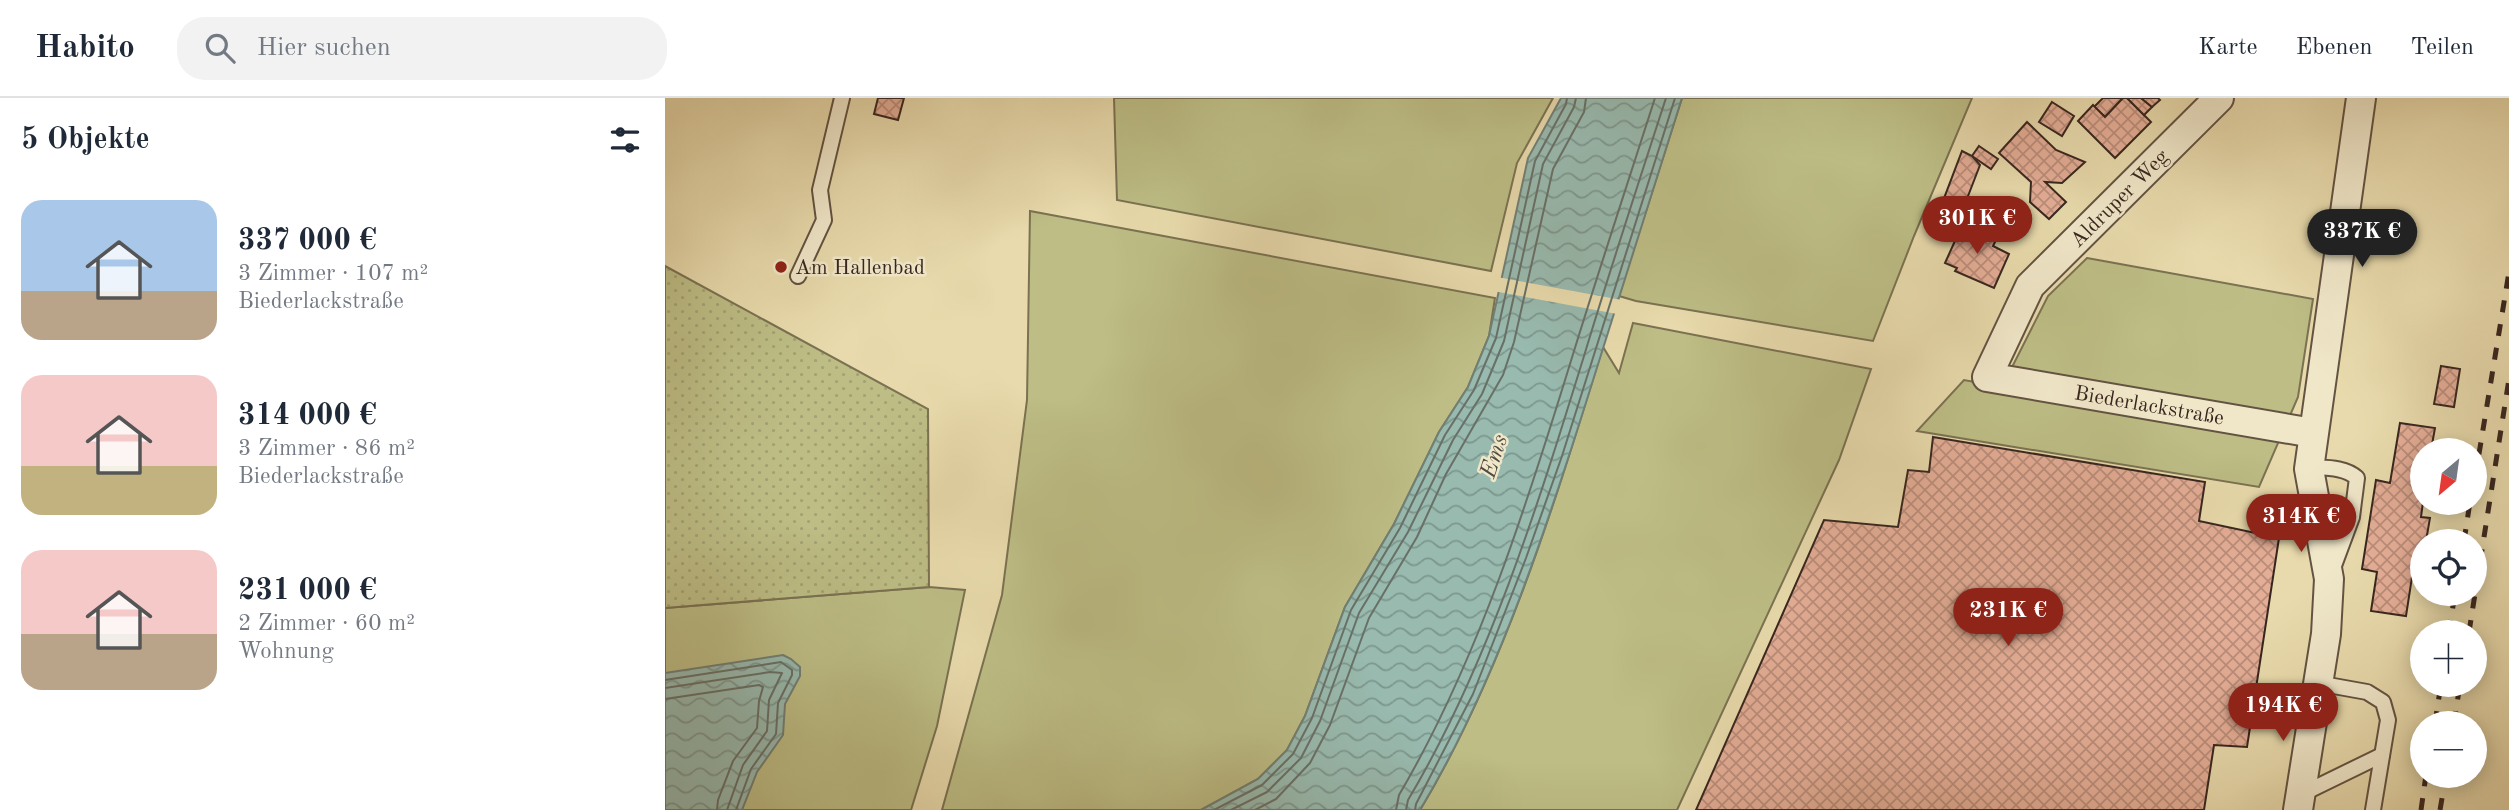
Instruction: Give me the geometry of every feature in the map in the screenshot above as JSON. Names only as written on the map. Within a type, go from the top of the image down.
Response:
[{"type":"street","name":"Aldruper Weg","points":[[1987,377],[2030,286],[2219,98]]},
{"type":"street","points":[[2299,802],[2326,634],[2329,579],[2311,488],[2310,467],[2361,98]]},
{"type":"street","name":"Biederlackstraße","points":[[1987,377],[2313,433]]},
{"type":"lane","points":[[798,276],[824,220],[820,190],[842,98]]},
{"type":"lane","points":[[2310,467],[2341,470],[2352,473],[2357,478],[2352,517],[2329,579]]},
{"type":"lane","points":[[2317,683],[2367,692],[2383,702],[2388,719],[2372,810]]},
{"type":"lane","points":[[2299,802],[2382,755]]},
{"type":"green space","points":[[1114,98],[1553,98],[1517,163],[1491,271],[1117,200]]},
{"type":"green space","points":[[1682,98],[1972,98],[1873,341],[1619,296]]},
{"type":"green space","points":[[1030,211],[1495,298],[1489,336],[1468,387],[1439,432],[1394,524],[1345,607],[1305,716],[1287,750],[1258,779],[1201,810],[942,810],[1002,595],[1027,400]]},
{"type":"green space","points":[[2087,258],[2313,299],[2298,397],[2259,487],[1917,431],[1964,380],[2002,387],[2048,296]]},
{"type":"green space","points":[[665,266],[928,409],[929,587],[665,608]]},
{"type":"green space","points":[[1633,323],[1871,369],[1839,460],[1677,810],[1420,810],[1450,757],[1502,643],[1546,525],[1603,347],[1619,373]]},
{"type":"green space","points":[[929,587],[965,590],[937,726],[911,810],[665,810],[665,608]]},
{"type":"water","name":"Ems","points":[[1561,98],[1682,98],[1540,543],[1497,654],[1448,760],[1420,810],[1201,810],[1258,779],[1287,750],[1305,716],[1345,607],[1394,524],[1439,432],[1468,387],[1489,336],[1528,158]]},
{"type":"water","points":[[783,655],[800,667],[800,676],[785,704],[783,735],[757,772],[742,810],[665,810],[665,673]]},
{"type":"pier","points":[[1497,277],[1622,300],[1617,314],[1493,291]]},
{"type":"building","points":[[878,98],[904,98],[898,120],[874,114]]},
{"type":"building","points":[[2103,98],[2123,98],[2105,117],[2094,107]]},
{"type":"building","points":[[2123,98],[2127,98],[2151,122],[2115,158],[2078,121],[2093,105],[2105,117]]},
{"type":"building","points":[[2127,98],[2141,98],[2152,107],[2144,115]]},
{"type":"building","points":[[2141,98],[2158,98],[2160,100],[2152,107]]},
{"type":"building","points":[[2052,102],[2074,116],[2062,136],[2039,122]]},
{"type":"building","points":[[2027,122],[2056,150],[2085,162],[2062,183],[2045,182],[2066,202],[2049,219],[2030,202],[2031,182],[1999,153]]},
{"type":"building","points":[[1979,146],[1998,159],[1991,169],[1972,156]]},
{"type":"building","points":[[1962,151],[1972,156],[1980,165],[1963,209],[1943,201]]},
{"type":"building","points":[[1960,215],[1985,227],[1982,233],[1996,240],[1993,246],[2009,254],[1994,288],[1955,271],[1957,268],[1945,263],[1959,232],[1968,235],[1973,223],[1960,218]]},
{"type":"building","points":[[2441,366],[2460,369],[2454,407],[2434,404]]},
{"type":"building","points":[[2400,423],[2435,428],[2433,438],[2410,438],[2410,515],[2430,518],[2428,529],[2410,529],[2410,590],[2406,616],[2371,611],[2377,572],[2362,569],[2376,480],[2390,483]]},
{"type":"building","points":[[1933,437],[2205,482],[2199,521],[2279,538],[2247,747],[2214,745],[2204,810],[1696,810],[1824,520],[1898,527],[1908,470],[1929,472]]},
{"type":"railway","points":[[2482,438],[2509,272]]},
{"type":"railway","points":[[2471,620],[2509,379]]},
{"type":"railway","points":[[2466,529],[2468,515]]},
{"type":"railway","points":[[2451,620],[2453,606]]},
{"type":"railway","points":[[2437,711],[2439,697]]},
{"type":"railway","points":[[2456,711],[2458,697]]},
{"type":"railway","points":[[2421,810],[2424,788]]},
{"type":"railway","points":[[2440,810],[2444,788]]},
{"type":"place","name":"Am Hallenbad","points":[[781,267]]}]
